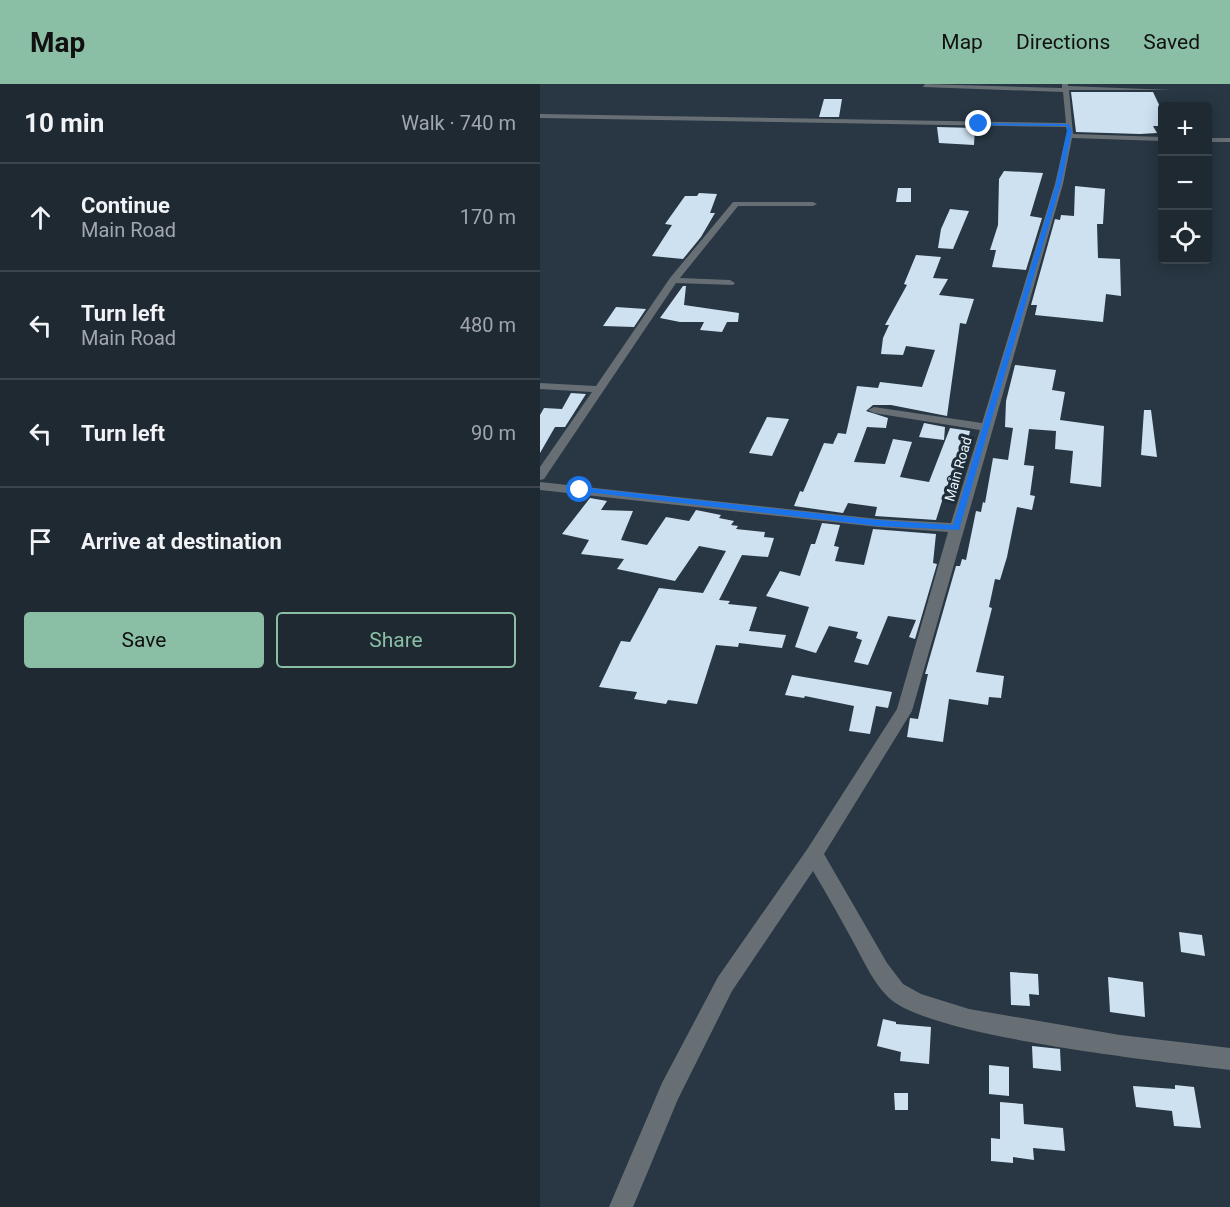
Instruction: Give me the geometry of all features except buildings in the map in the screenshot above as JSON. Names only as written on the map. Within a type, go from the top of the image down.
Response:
[{"type":"street","points":[[925,86],[1169,90]]},
{"type":"street","name":"Main Road","points":[[621,1207],[670,1091],[725,984],[814,854],[904,711],[1056,194],[1069,131],[1065,87]]},
{"type":"street","points":[[540,116],[1069,131],[1158,139]]},
{"type":"street","points":[[1212,140],[1230,140]]},
{"type":"street","points":[[540,476],[673,280],[736,204],[813,204]]},
{"type":"street","points":[[673,280],[730,283]]},
{"type":"street","points":[[540,386],[599,389]]},
{"type":"street","points":[[874,410],[986,427]]},
{"type":"street","points":[[540,486],[878,523],[956,528]]},
{"type":"street","points":[[814,854],[880,970],[896,990],[917,1003],[969,1019],[1120,1046],[1230,1059]]},
{"type":"route","points":[[580,490],[878,523],[956,528],[1059,184],[1070,131],[1069,125],[979,124]]}]
